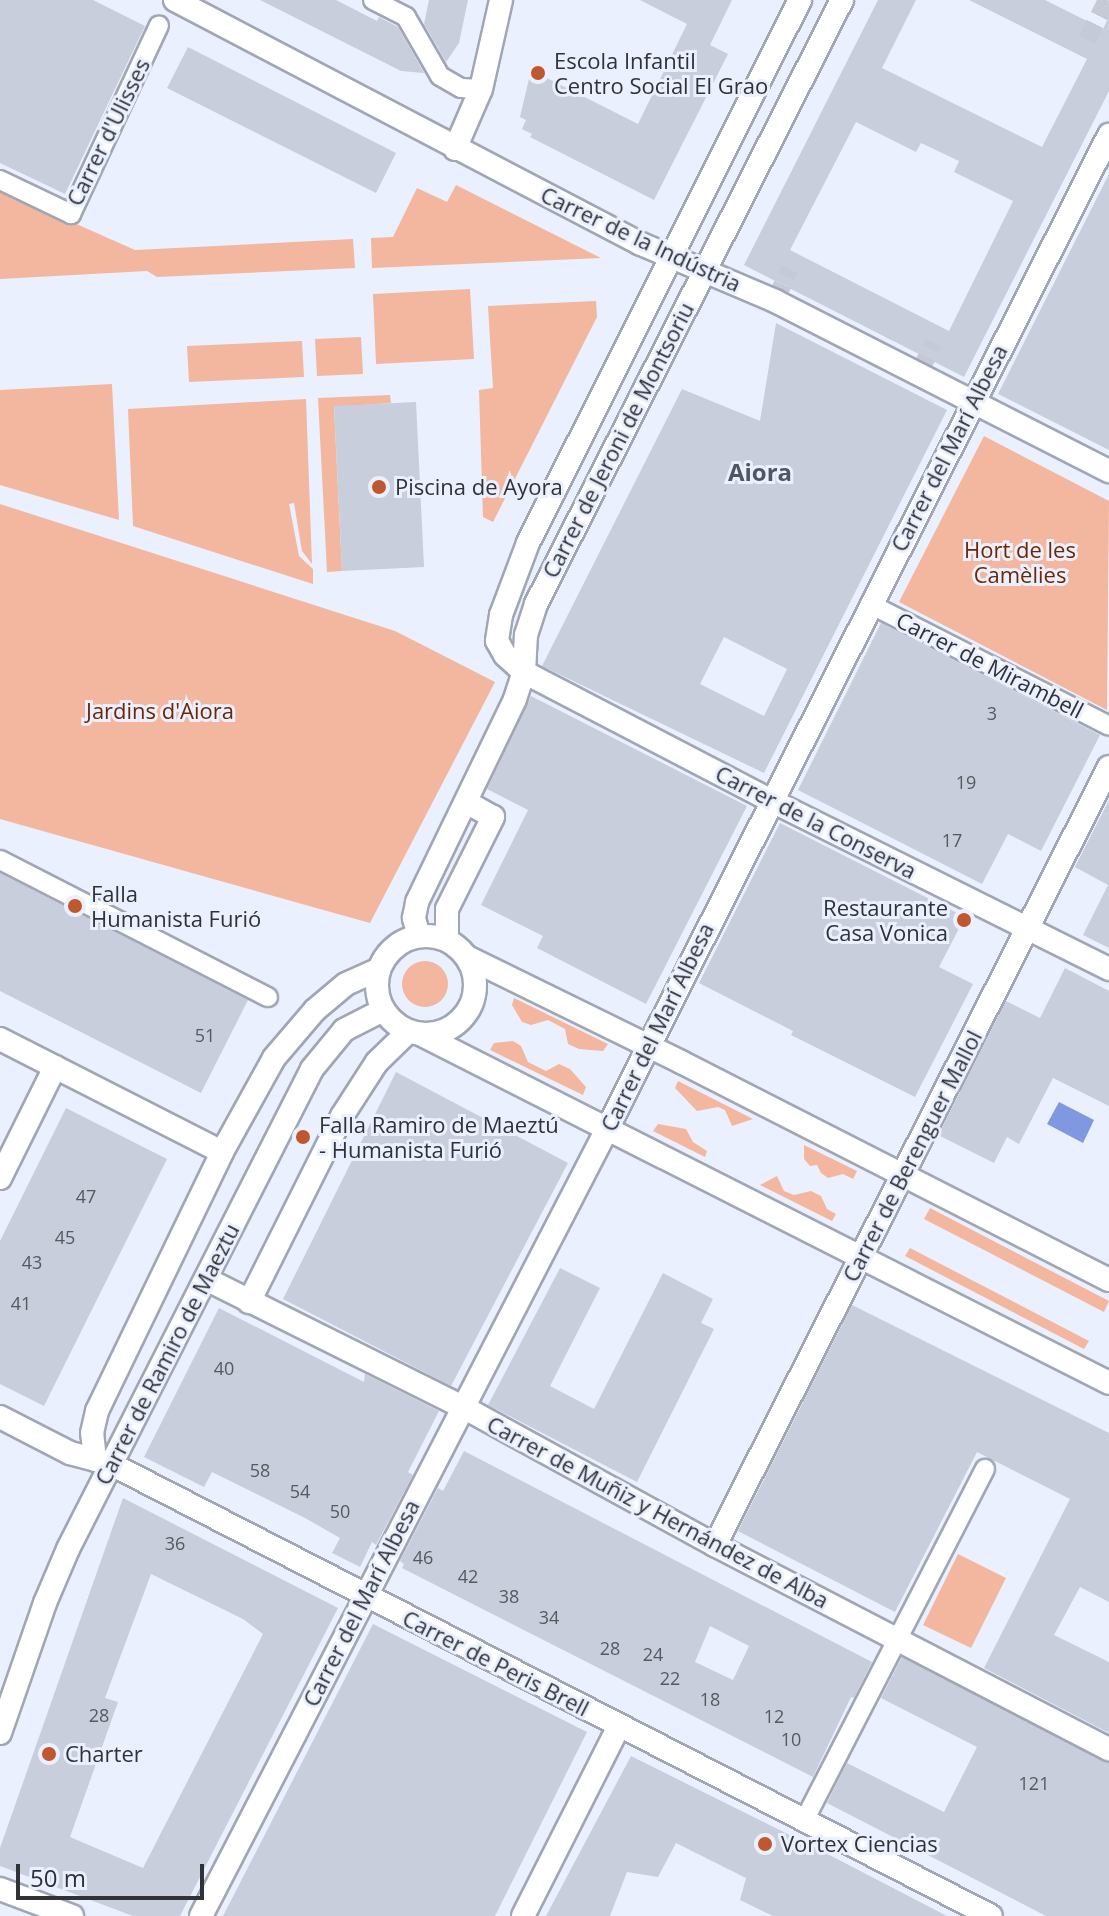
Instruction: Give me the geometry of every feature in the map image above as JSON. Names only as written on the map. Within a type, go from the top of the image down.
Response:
[{"type":"street","name":"Carrer de la Indústria","points":[[175,0],[455,149],[671,256],[788,308],[1109,471]]},
{"type":"street","points":[[373,0],[406,17],[440,76],[461,88],[481,89]]},
{"type":"street","points":[[455,149],[481,89],[501,0]]},
{"type":"street","name":"Carrer de Jeroni de Montsoriu","points":[[524,672],[505,655],[497,641],[501,615],[528,543],[800,0]]},
{"type":"street","name":"Carrer de Jeroni de Montsoriu","points":[[419,936],[414,918],[417,902],[515,699],[524,672],[526,635],[536,604],[703,269],[842,0]]},
{"type":"street","name":"Carrer d'Ulisses","points":[[0,180],[71,214],[159,25]]},
{"type":"street","name":"Carrer del Marí Albesa","points":[[201,1916],[461,1406],[607,1129],[770,800],[1109,135]]},
{"type":"street","name":"Carrer de Mirambell","points":[[870,604],[1109,726]]},
{"type":"street","name":"Carrer de la Conserva","points":[[524,672],[770,800],[1109,969]]},
{"type":"street","name":"Carrer de Berenguer Mallol","points":[[715,1545],[1109,767]]},
{"type":"street","points":[[447,940],[447,909],[493,817],[466,802]]},
{"type":"street","points":[[0,860],[268,997]]},
{"type":"street","points":[[1109,1280],[902,1173],[467,957],[447,940],[419,936],[395,946],[379,969],[378,996],[383,1010],[414,1033],[1109,1383]]},
{"type":"street","points":[[249,1302],[342,1116],[377,1062],[414,1033],[448,1030],[468,1011],[476,984],[467,957]]},
{"type":"street","name":"Carrer de Ramiro de Maeztu","points":[[103,1462],[92,1433],[97,1411],[222,1152],[274,1058],[305,1018],[346,984],[379,969]]},
{"type":"street","name":"Carrer de Ramiro de Maeztu","points":[[0,1733],[45,1603],[103,1462],[206,1279],[322,1053],[344,1030],[383,1010]]},
{"type":"street","points":[[0,1039],[222,1152]]},
{"type":"street","points":[[0,1178],[55,1067]]},
{"type":"street","name":"Carrer de Muñiz y Hernández de Alba","points":[[206,1279],[461,1406],[715,1545],[1109,1749]]},
{"type":"street","name":"Carrer de Peris Brell","points":[[0,1417],[70,1453],[103,1462],[991,1916]]},
{"type":"street","points":[[804,1821],[985,1469]]},
{"type":"street","points":[[523,1916],[619,1726]]},
{"type":"street","points":[[0,1889],[72,1916]]},
{"type":"green space","points":[[456,185],[601,258],[372,268],[371,238],[393,237],[417,188],[447,202]]},
{"type":"green space","points":[[0,190],[135,250],[353,239],[355,268],[157,277],[147,271],[0,279]]},
{"type":"green space","points":[[470,289],[474,359],[376,364],[373,294]]},
{"type":"green space","points":[[596,301],[597,317],[493,522],[483,517],[479,390],[493,388],[488,306]]},
{"type":"green space","points":[[361,337],[363,374],[317,376],[315,339]]},
{"type":"green space","points":[[302,341],[304,377],[189,382],[187,346]]},
{"type":"green space","points":[[112,384],[119,520],[0,485],[0,390]]},
{"type":"green space","points":[[390,395],[391,403],[334,407],[342,571],[327,572],[318,398]]},
{"type":"green space","points":[[306,399],[312,564],[302,551],[294,503],[289,504],[299,556],[313,569],[313,584],[133,526],[128,409]]},
{"type":"green space","name":"Hort de les Camèlies","points":[[984,436],[1109,501],[1107,710],[899,602]]},
{"type":"green space","name":"Jardins d'Aiora","points":[[0,504],[395,631],[495,682],[370,923],[0,819]]},
{"type":"green space","points":[[425,961],[441,968],[448,984],[441,1000],[425,1007],[409,1000],[402,984],[409,968]]},
{"type":"green space","points":[[514,998],[608,1044],[603,1051],[579,1049],[568,1044],[565,1029],[548,1020],[531,1025],[522,1022],[512,1005]]},
{"type":"green space","points":[[513,1041],[521,1046],[528,1062],[546,1071],[559,1064],[570,1069],[586,1087],[583,1095],[490,1050],[494,1043]]},
{"type":"green space","points":[[678,1081],[753,1119],[732,1126],[725,1110],[718,1107],[697,1111],[675,1088]]},
{"type":"green space","points":[[658,1124],[686,1129],[693,1142],[707,1151],[705,1157],[653,1131]]},
{"type":"green space","points":[[804,1145],[857,1171],[853,1179],[843,1174],[828,1178],[817,1165],[810,1166],[804,1159]]},
{"type":"green space","points":[[777,1176],[784,1191],[794,1195],[811,1191],[821,1196],[827,1209],[836,1214],[832,1221],[760,1185]]},
{"type":"green space","points":[[930,1208],[1109,1301],[1104,1312],[924,1219]]},
{"type":"green space","points":[[910,1248],[1089,1341],[1084,1349],[905,1256]]},
{"type":"green space","points":[[958,1554],[1006,1578],[971,1648],[923,1625]]},
{"type":"water","points":[[1059,1102],[1094,1120],[1083,1143],[1047,1124]]},
{"type":"building","points":[[0,0],[93,0],[145,26],[65,194],[0,163]]},
{"type":"building","points":[[260,0],[336,0],[377,21],[379,17],[398,27],[424,73],[401,71]]},
{"type":"building","points":[[429,0],[468,0],[459,43],[446,62],[424,24]]},
{"type":"building","points":[[640,0],[732,0],[710,45],[728,54],[654,200],[530,137],[532,134],[522,129],[526,120],[520,117],[531,70],[638,124],[687,24]]},
{"type":"building","points":[[878,0],[916,0],[882,68],[1042,147],[1087,59],[969,0],[1045,0],[1103,29],[1109,16],[1109,91],[964,377],[744,265]],"holes":[[[856,122],[916,152],[921,143],[959,161],[954,172],[1013,201],[949,331],[790,250]]]},
{"type":"building","points":[[188,47],[396,153],[376,193],[167,88]]},
{"type":"building","points":[[1109,174],[1109,450],[998,394]]},
{"type":"building","points":[[776,323],[947,410],[764,773],[542,666],[682,389],[760,421]],"holes":[[[724,637],[787,669],[764,716],[700,684]]]},
{"type":"building","name":"Piscina de Ayora","points":[[416,402],[424,567],[342,571],[334,406]]},
{"type":"building","points":[[881,623],[1100,735],[1041,851],[1008,834],[982,884],[798,790]]},
{"type":"building","points":[[531,696],[747,806],[646,1004],[537,948],[543,936],[481,905],[528,810],[487,789]]},
{"type":"building","points":[[1109,800],[1109,948],[1083,935],[1108,885],[1075,867]]},
{"type":"building","points":[[780,823],[965,917],[939,967],[973,984],[915,1097],[791,1035],[793,1031],[699,983]]},
{"type":"building","points":[[0,873],[248,1000],[201,1093],[0,991]]},
{"type":"building","points":[[1065,968],[1109,991],[1109,1106],[1053,1078],[1019,1144],[1007,1137],[994,1163],[938,1135],[1006,1001],[1040,1018]]},
{"type":"building","points":[[396,1072],[568,1163],[451,1386],[283,1299]]},
{"type":"building","points":[[66,1108],[167,1159],[44,1406],[0,1384],[0,1241]]},
{"type":"building","points":[[560,1268],[600,1288],[550,1386],[594,1409],[663,1273],[713,1299],[701,1323],[714,1329],[637,1482],[488,1405]]},
{"type":"building","points":[[852,1305],[1109,1433],[1109,1602],[1080,1587],[1054,1635],[1109,1662],[1109,1733],[984,1668],[1070,1499],[977,1452],[895,1612],[738,1531]]},
{"type":"building","points":[[219,1308],[364,1382],[365,1374],[439,1411],[408,1472],[413,1475],[376,1545],[372,1542],[360,1567],[332,1553],[340,1538],[305,1518],[212,1472],[204,1487],[144,1457]]},
{"type":"building","points":[[464,1451],[872,1662],[854,1698],[851,1697],[813,1777],[402,1568],[404,1564],[400,1561],[438,1488],[443,1491]],"holes":[[[710,1626],[749,1646],[733,1680],[695,1662]]]},
{"type":"building","points":[[123,1498],[338,1608],[180,1916],[133,1916],[0,1866],[0,1848]],"holes":[[[151,1574],[243,1619],[263,1634],[143,1868],[70,1837],[118,1702],[105,1698]]]},
{"type":"building","points":[[373,1624],[587,1732],[495,1916],[223,1916]]},
{"type":"building","points":[[902,1657],[1109,1763],[1109,1916],[1046,1916],[827,1803],[847,1763],[944,1812],[977,1747],[881,1698]]},
{"type":"building","points":[[631,1756],[947,1916],[773,1916],[740,1900],[746,1878],[676,1843],[658,1877],[627,1872],[610,1916],[546,1916]]},
{"type":"tunnel","points":[[1087,40],[1107,0]]},
{"type":"tunnel","points":[[775,301],[790,269]]},
{"type":"tunnel","points":[[919,373],[934,342]]},
{"type":"place","name":"Escola Infantil Centro Social El Grao","points":[[538,73]]},
{"type":"place","name":"Piscina de Ayora","points":[[379,487]]},
{"type":"place","name":"Falla Humanista Furió","points":[[75,906]]},
{"type":"place","name":"Restaurante Casa Vonica","points":[[964,920]]},
{"type":"place","name":"Falla Ramiro de Maeztú - Humanista Furió","points":[[303,1137]]},
{"type":"place","name":"Charter","points":[[49,1754]]},
{"type":"place","name":"Vortex Ciencias","points":[[765,1844]]},
{"type":"district","name":"Aiora","points":[[760,472]]}]
